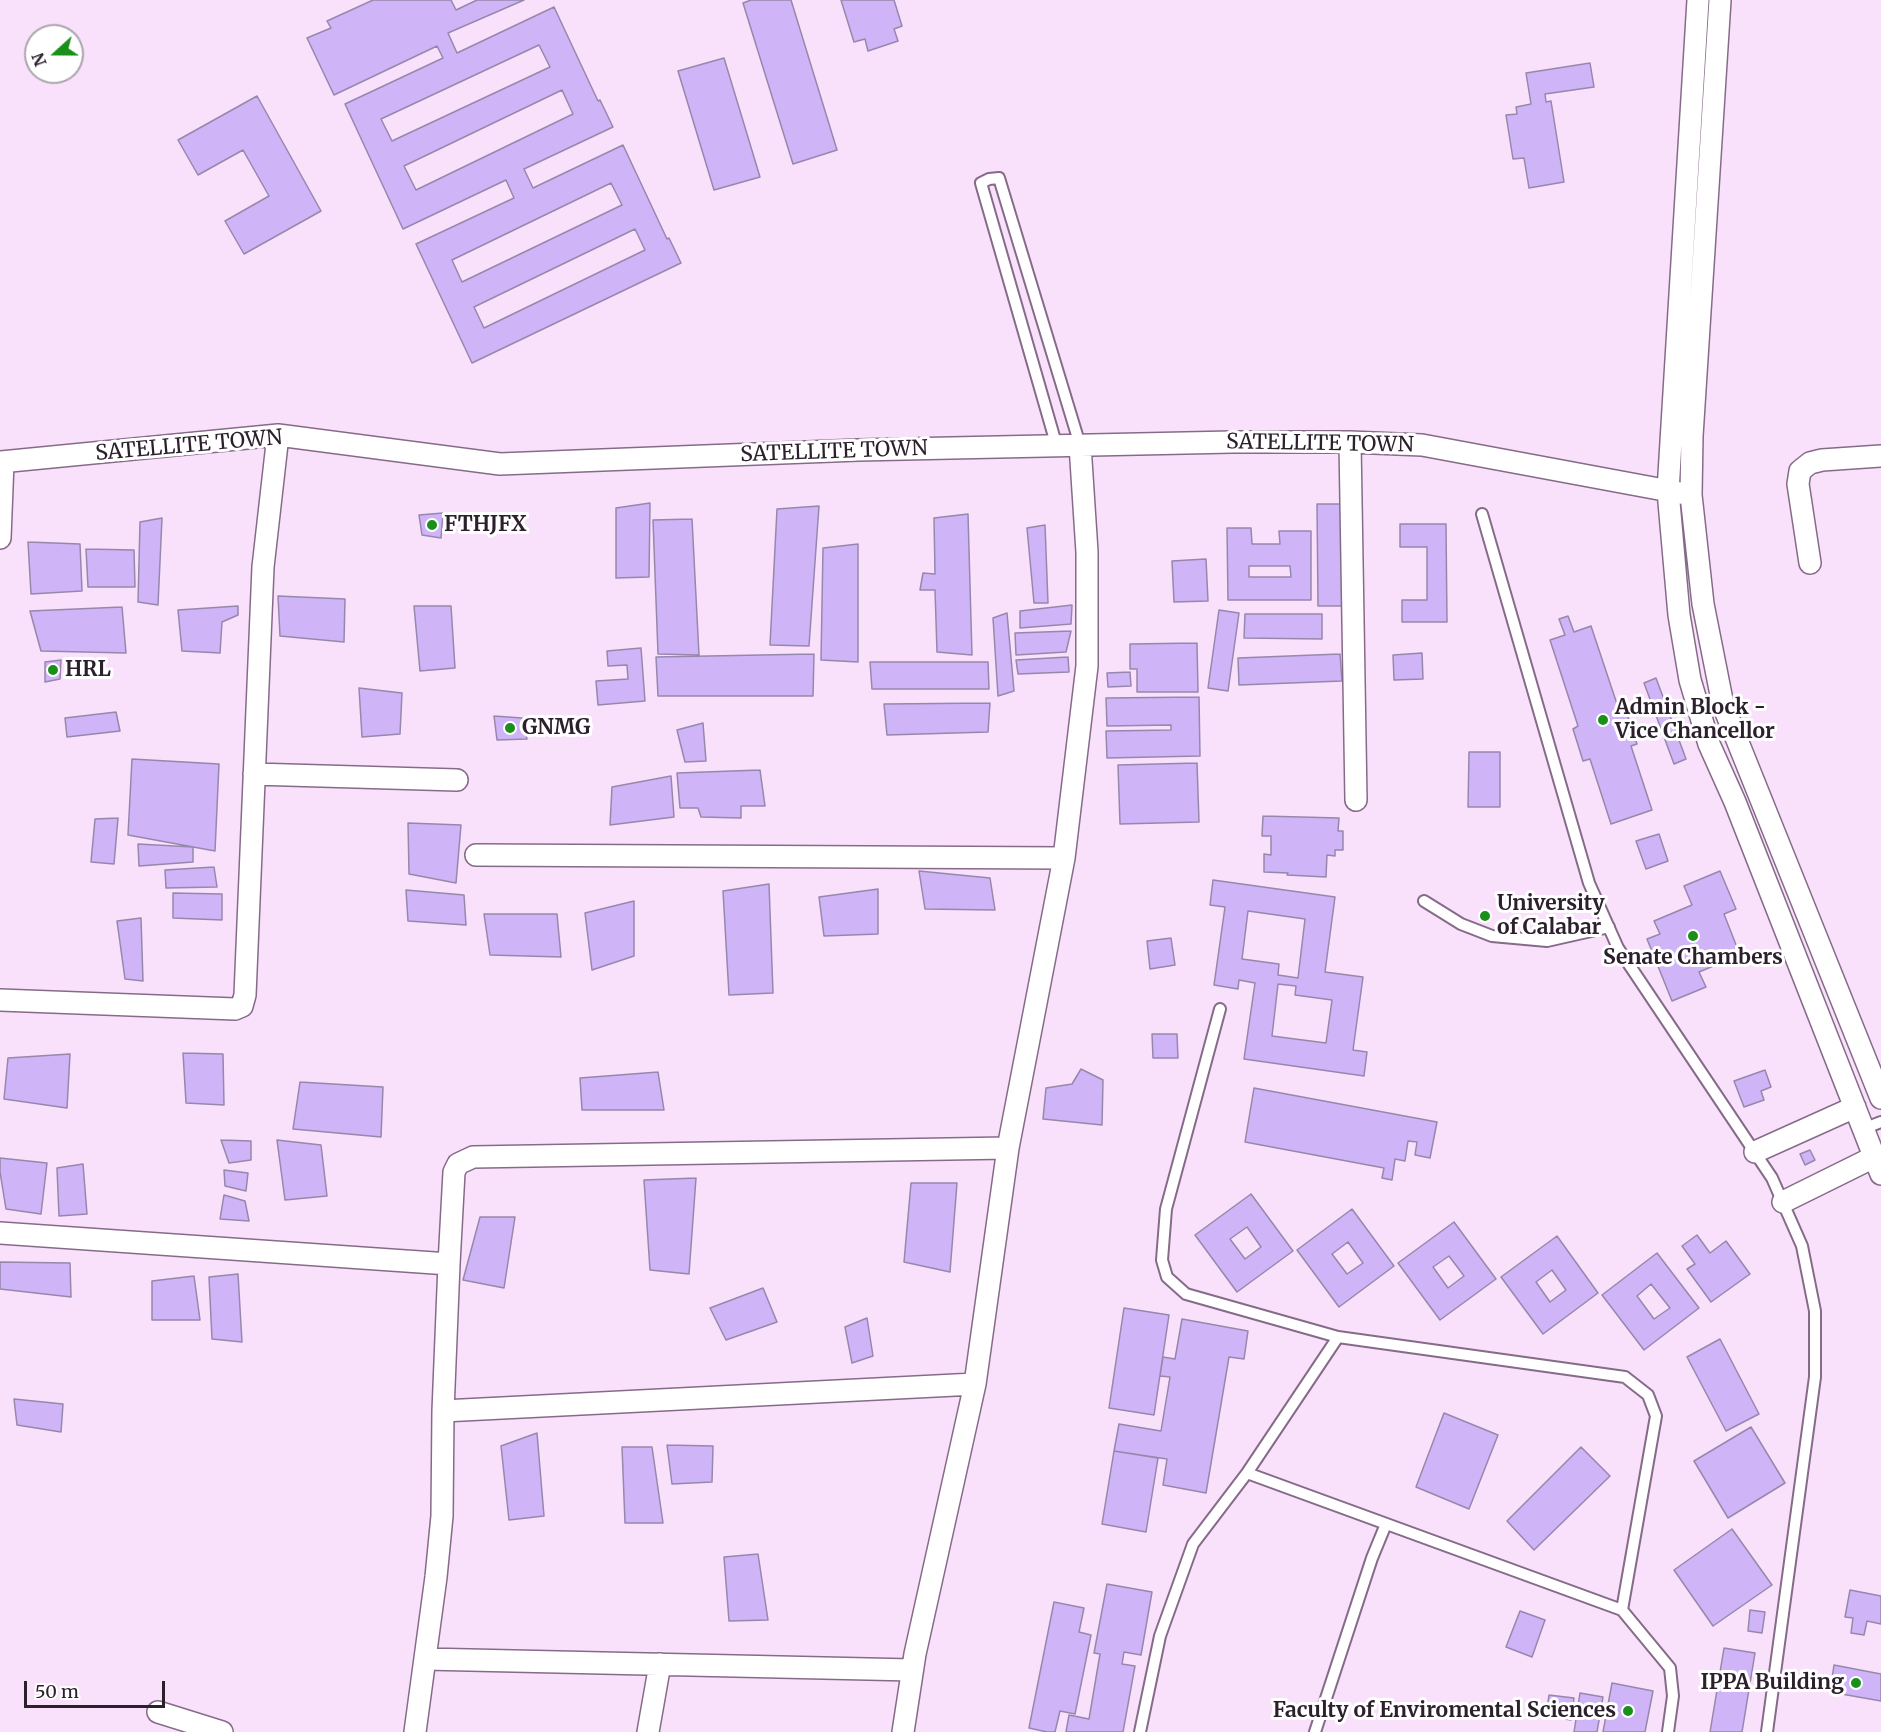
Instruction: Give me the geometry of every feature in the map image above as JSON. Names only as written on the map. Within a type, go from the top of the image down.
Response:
[{"type":"street","points":[[1698,0],[1668,491],[1678,615],[1690,680],[1709,744],[1739,812],[1855,1107],[1872,1125],[1878,1166],[1783,1202]]},
{"type":"street","points":[[1720,0],[1692,436],[1691,495],[1703,604],[1723,705],[1881,1098]]},
{"type":"street","points":[[0,999],[235,1009],[242,1006],[245,995],[263,567],[278,435]]},
{"type":"street","name":"SATELLITE TOWN","points":[[2,462],[278,435],[500,464],[858,450],[1350,442],[1422,445],[1691,495]]},
{"type":"street","points":[[1350,442],[1356,800]]},
{"type":"street","points":[[903,1732],[912,1671],[975,1384],[1008,1148],[1064,858],[1087,666],[1087,552],[1080,445]]},
{"type":"street","points":[[1810,563],[1798,484],[1800,471],[1810,463],[1822,460],[1881,456]]},
{"type":"street","points":[[0,538],[2,462]]},
{"type":"street","points":[[254,774],[457,780]]},
{"type":"street","points":[[476,855],[1064,858]]},
{"type":"street","points":[[1755,1152],[1855,1107]]},
{"type":"street","points":[[416,1732],[442,1516],[443,1411],[449,1264],[454,1172],[458,1164],[473,1157],[1008,1148]]},
{"type":"street","points":[[0,1233],[449,1264]]},
{"type":"street","points":[[443,1411],[975,1384]]},
{"type":"street","points":[[425,1659],[912,1671]]},
{"type":"street","points":[[648,1732],[660,1664]]},
{"type":"street","points":[[158,1712],[222,1732]]},
{"type":"lane","points":[[1057,447],[981,183],[989,179],[999,178],[1080,445]]},
{"type":"lane","points":[[1482,514],[1589,883],[1618,948],[1772,1178],[1802,1246],[1815,1311],[1815,1377],[1767,1732]]},
{"type":"lane","points":[[1424,901],[1461,924],[1492,936],[1547,941],[1609,927]]},
{"type":"lane","points":[[1220,1009],[1166,1209],[1162,1260],[1167,1277],[1186,1294],[1338,1336],[1625,1377],[1648,1395],[1656,1416],[1622,1610]]},
{"type":"lane","points":[[1140,1732],[1160,1636],[1193,1544],[1247,1473],[1338,1336]]},
{"type":"lane","points":[[1247,1473],[1622,1610],[1670,1668],[1673,1696],[1668,1732]]},
{"type":"lane","points":[[1315,1732],[1372,1558],[1386,1524]]},
{"type":"building","points":[[373,0],[451,0],[456,10],[477,0],[524,0],[448,33],[457,53],[554,7],[598,101],[600,100],[613,127],[524,169],[533,188],[623,145],[667,239],[669,238],[681,263],[472,363],[416,244],[514,198],[506,180],[403,229],[345,104],[443,58],[437,46],[334,95],[307,38],[331,28],[327,21]],"holes":[[[539,45],[550,67],[392,141],[381,119]],[[562,90],[573,114],[416,190],[404,166]],[[611,183],[622,205],[462,282],[452,260]],[[635,229],[645,250],[484,328],[474,307]]]},
{"type":"building","points":[[751,0],[791,0],[837,150],[793,164],[743,3]]},
{"type":"building","points":[[841,0],[894,0],[902,26],[894,29],[898,41],[868,51],[865,39],[854,42]]},
{"type":"building","points":[[724,58],[760,177],[714,190],[678,71]]},
{"type":"building","points":[[1590,63],[1594,87],[1545,94],[1546,102],[1551,101],[1564,182],[1529,188],[1524,158],[1513,159],[1506,115],[1517,114],[1516,107],[1531,104],[1526,73]]},
{"type":"building","points":[[257,96],[321,211],[244,254],[225,221],[269,196],[243,150],[198,175],[178,140]]},
{"type":"building","points":[[650,503],[649,577],[616,578],[616,508]]},
{"type":"building","points":[[1317,504],[1344,504],[1344,606],[1318,606]]},
{"type":"building","points":[[819,506],[809,646],[770,645],[777,509]]},
{"type":"building","name":"FTHJFX","points":[[443,513],[441,538],[422,535],[419,515]]},
{"type":"building","points":[[968,514],[972,655],[937,652],[935,590],[920,590],[923,573],[935,574],[934,518]]},
{"type":"building","points":[[162,518],[158,605],[138,602],[140,522]]},
{"type":"building","points":[[692,519],[699,655],[658,654],[653,520]]},
{"type":"building","points":[[1400,524],[1446,524],[1447,622],[1402,622],[1402,600],[1427,600],[1427,547],[1400,547]]},
{"type":"building","points":[[1045,525],[1048,603],[1034,603],[1027,528]]},
{"type":"building","points":[[1227,528],[1251,528],[1252,544],[1280,544],[1279,531],[1311,531],[1311,600],[1228,600]],"holes":[[[1249,566],[1290,566],[1291,577],[1249,577]]]},
{"type":"building","points":[[28,542],[80,544],[82,591],[31,594]]},
{"type":"building","points":[[858,544],[858,662],[821,660],[823,548]]},
{"type":"building","points":[[86,549],[134,550],[135,587],[88,587]]},
{"type":"building","points":[[1206,559],[1208,601],[1174,602],[1172,561]]},
{"type":"building","points":[[278,596],[345,599],[344,642],[280,636]]},
{"type":"building","points":[[1072,605],[1071,624],[1020,628],[1020,611]]},
{"type":"building","points":[[238,606],[238,615],[222,622],[220,653],[182,651],[178,610]]},
{"type":"building","points":[[414,606],[451,606],[455,668],[420,671]]},
{"type":"building","points":[[122,607],[126,653],[41,651],[30,611]]},
{"type":"building","points":[[1219,610],[1239,613],[1228,691],[1208,688]]},
{"type":"building","points":[[1007,613],[1014,691],[998,696],[993,618]]},
{"type":"building","points":[[1245,614],[1322,614],[1322,639],[1244,638]]},
{"type":"building","name":"Admin Block - Vice Chancellor","points":[[1568,616],[1574,632],[1591,626],[1620,713],[1626,711],[1637,744],[1631,746],[1652,810],[1611,824],[1590,759],[1583,761],[1573,729],[1578,726],[1550,640],[1565,635],[1559,619]]},
{"type":"building","points":[[1071,631],[1066,652],[1016,655],[1015,633]]},
{"type":"building","points":[[1197,643],[1198,692],[1137,692],[1137,669],[1130,669],[1130,644]]},
{"type":"building","points":[[641,648],[645,701],[598,705],[596,681],[628,679],[627,665],[608,666],[607,651]]},
{"type":"building","points":[[1422,653],[1423,679],[1394,680],[1393,655]]},
{"type":"building","points":[[814,654],[813,696],[658,696],[656,657]]},
{"type":"building","points":[[1340,654],[1342,681],[1239,685],[1238,658]]},
{"type":"building","points":[[1068,657],[1069,672],[1018,674],[1016,660]]},
{"type":"building","name":"HRL","points":[[61,660],[60,679],[45,682],[45,662]]},
{"type":"building","points":[[870,662],[988,662],[989,689],[872,689]]},
{"type":"building","points":[[1130,672],[1131,686],[1108,687],[1107,673]]},
{"type":"building","points":[[1656,678],[1686,759],[1674,764],[1644,683]]},
{"type":"building","points":[[359,688],[402,693],[400,734],[362,737]]},
{"type":"building","points":[[1199,697],[1200,756],[1107,758],[1106,731],[1171,730],[1171,725],[1107,726],[1106,698]]},
{"type":"building","points":[[990,703],[988,732],[887,735],[884,704]]},
{"type":"building","points":[[116,712],[120,731],[67,737],[65,718]]},
{"type":"building","name":"GNMG","points":[[494,716],[522,718],[527,739],[497,740]]},
{"type":"building","points":[[703,723],[706,761],[685,762],[677,730]]},
{"type":"building","points":[[1469,752],[1500,752],[1500,807],[1468,807]]},
{"type":"building","points":[[132,759],[219,764],[215,851],[128,835]]},
{"type":"building","points":[[1197,763],[1199,822],[1120,824],[1118,765]]},
{"type":"building","points":[[760,770],[765,806],[741,806],[741,818],[701,817],[698,808],[680,808],[677,773]]},
{"type":"building","points":[[671,776],[674,817],[610,825],[612,787]]},
{"type":"building","points":[[1263,816],[1339,818],[1338,831],[1343,831],[1343,850],[1335,850],[1335,856],[1327,855],[1326,877],[1264,872],[1264,854],[1271,855],[1271,836],[1262,836]]},
{"type":"building","points":[[118,818],[114,864],[91,862],[95,819]]},
{"type":"building","points":[[408,823],[461,825],[456,883],[409,874]]},
{"type":"building","points":[[1659,834],[1668,861],[1646,869],[1636,841]]},
{"type":"building","points":[[138,844],[193,847],[193,862],[139,866]]},
{"type":"building","points":[[214,867],[217,887],[166,888],[165,870]]},
{"type":"building","points":[[919,871],[990,878],[995,910],[925,909]]},
{"type":"building","name":"Senate Chambers","points":[[1720,871],[1736,909],[1724,914],[1740,955],[1699,972],[1706,987],[1672,1001],[1647,939],[1660,934],[1654,921],[1692,905],[1684,886]]},
{"type":"building","points":[[1213,880],[1335,897],[1325,972],[1363,977],[1353,1050],[1367,1052],[1364,1076],[1244,1059],[1255,983],[1239,980],[1238,989],[1214,985],[1225,907],[1210,905]],"holes":[[[1248,911],[1305,919],[1298,978],[1278,975],[1279,964],[1242,959]],[[1278,984],[1296,986],[1295,995],[1332,1000],[1326,1043],[1272,1036]]]},
{"type":"building","points":[[769,884],[773,993],[729,995],[723,891]]},
{"type":"building","points":[[878,889],[878,934],[824,936],[819,897]]},
{"type":"building","points":[[406,890],[464,895],[466,925],[408,921]]},
{"type":"building","points":[[173,893],[222,894],[222,920],[173,918]]},
{"type":"building","points":[[634,901],[634,956],[592,970],[585,913]]},
{"type":"building","points":[[484,914],[557,914],[561,957],[490,955]]},
{"type":"building","points":[[141,918],[143,981],[125,979],[117,921]]},
{"type":"building","points":[[1171,938],[1175,965],[1150,969],[1147,941]]},
{"type":"building","points":[[1152,1034],[1177,1034],[1178,1058],[1153,1058]]},
{"type":"building","points":[[183,1053],[223,1054],[224,1105],[186,1103]]},
{"type":"building","points":[[70,1054],[67,1108],[4,1099],[8,1058]]},
{"type":"building","points":[[1081,1069],[1103,1080],[1102,1125],[1043,1119],[1046,1088],[1072,1084]]},
{"type":"building","points":[[1765,1070],[1771,1087],[1761,1091],[1764,1100],[1744,1107],[1734,1081]]},
{"type":"building","points":[[658,1072],[664,1110],[582,1110],[580,1078]]},
{"type":"building","points":[[300,1082],[383,1087],[381,1137],[293,1129]]},
{"type":"building","points":[[1254,1088],[1437,1122],[1430,1158],[1415,1155],[1417,1142],[1408,1141],[1405,1161],[1395,1159],[1392,1180],[1382,1178],[1384,1168],[1245,1142]]},
{"type":"building","points":[[221,1140],[251,1141],[251,1160],[229,1163]]},
{"type":"building","points":[[277,1140],[321,1145],[327,1196],[285,1200]]},
{"type":"building","points":[[1810,1150],[1815,1160],[1805,1165],[1800,1154]]},
{"type":"building","points":[[0,1158],[47,1163],[41,1214],[6,1209]]},
{"type":"building","points":[[83,1164],[87,1214],[59,1216],[57,1168]]},
{"type":"building","points":[[224,1170],[248,1173],[246,1191],[225,1186]]},
{"type":"building","points":[[696,1178],[689,1274],[650,1270],[644,1180]]},
{"type":"building","points":[[911,1183],[957,1183],[950,1272],[904,1262]]},
{"type":"building","points":[[1251,1194],[1293,1251],[1237,1292],[1195,1235]],"holes":[[[1247,1227],[1261,1247],[1245,1259],[1230,1239]]]},
{"type":"building","points":[[224,1195],[245,1201],[249,1221],[220,1219]]},
{"type":"building","points":[[1352,1209],[1394,1266],[1339,1307],[1297,1250]],"holes":[[[1348,1242],[1363,1263],[1347,1274],[1332,1254]]]},
{"type":"building","points":[[480,1217],[515,1217],[504,1288],[463,1280]]},
{"type":"building","points":[[1454,1222],[1496,1279],[1440,1320],[1398,1263]],"holes":[[[1449,1256],[1464,1276],[1448,1288],[1433,1267]]]},
{"type":"building","points":[[1697,1235],[1710,1253],[1726,1241],[1750,1274],[1711,1302],[1687,1269],[1695,1264],[1682,1246]]},
{"type":"building","points":[[1557,1236],[1598,1293],[1543,1334],[1501,1277]],"holes":[[[1552,1270],[1566,1290],[1550,1302],[1536,1282]]]},
{"type":"building","points":[[1657,1253],[1699,1308],[1644,1350],[1602,1295]],"holes":[[[1651,1284],[1670,1308],[1654,1319],[1637,1296]]]},
{"type":"building","points":[[0,1262],[70,1263],[71,1297],[0,1289]]},
{"type":"building","points":[[238,1274],[242,1342],[212,1339],[209,1277]]},
{"type":"building","points":[[194,1276],[200,1320],[152,1320],[152,1281]]},
{"type":"building","points":[[763,1288],[777,1322],[726,1340],[710,1308]]},
{"type":"building","points":[[1124,1308],[1169,1315],[1154,1415],[1109,1408]]},
{"type":"building","points":[[867,1318],[873,1356],[852,1363],[845,1327]]},
{"type":"building","points":[[1182,1319],[1248,1331],[1244,1359],[1229,1357],[1206,1493],[1163,1485],[1167,1459],[1114,1451],[1119,1424],[1161,1431],[1170,1377],[1160,1376],[1163,1357],[1175,1359]]},
{"type":"building","points":[[1720,1339],[1759,1414],[1726,1431],[1687,1357]]},
{"type":"building","points":[[14,1399],[63,1404],[61,1432],[17,1425]]},
{"type":"building","points":[[1444,1413],[1498,1435],[1469,1509],[1416,1487]]},
{"type":"building","points":[[1751,1427],[1785,1483],[1728,1518],[1694,1461]]},
{"type":"building","points":[[537,1433],[544,1516],[509,1520],[501,1446]]},
{"type":"building","points":[[667,1445],[713,1446],[712,1482],[672,1484]]},
{"type":"building","points":[[622,1447],[652,1447],[663,1523],[625,1523]]},
{"type":"building","points":[[1581,1447],[1610,1476],[1534,1550],[1507,1521]]},
{"type":"building","points":[[1114,1451],[1158,1458],[1146,1532],[1102,1524]]},
{"type":"building","points":[[1732,1529],[1772,1585],[1713,1626],[1674,1570]]},
{"type":"building","points":[[758,1554],[768,1620],[729,1621],[724,1557]]},
{"type":"building","points":[[1107,1584],[1152,1592],[1141,1655],[1124,1652],[1122,1664],[1135,1666],[1123,1732],[1066,1732],[1069,1715],[1089,1719],[1100,1654],[1094,1653]]},
{"type":"building","name":"IPPA Building","points":[[1850,1590],[1881,1596],[1881,1624],[1867,1621],[1864,1635],[1851,1633],[1853,1618],[1845,1617]]},
{"type":"building","points":[[1054,1602],[1084,1608],[1079,1632],[1091,1635],[1075,1714],[1060,1711],[1055,1732],[1047,1732],[1029,1728]]},
{"type":"building","points":[[1750,1610],[1765,1612],[1762,1633],[1748,1631]]},
{"type":"building","points":[[1520,1611],[1545,1620],[1532,1657],[1506,1647]]},
{"type":"building","points":[[1724,1648],[1755,1653],[1742,1732],[1710,1732]]},
{"type":"building","name":"IPPA Building","points":[[1834,1665],[1881,1674],[1881,1701],[1830,1692]]},
{"type":"building","name":"Faculty of Enviromental Sciences","points":[[1612,1683],[1653,1691],[1645,1732],[1603,1732]]},
{"type":"building","points":[[1580,1693],[1603,1697],[1597,1732],[1574,1732]]},
{"type":"building","points":[[1549,1695],[1574,1698],[1571,1720],[1546,1716]]},
{"type":"place","name":"FTHJFX","points":[[432,525]]},
{"type":"place","name":"HRL","points":[[53,670]]},
{"type":"place","name":"Admin Block - Vice Chancellor","points":[[1603,720]]},
{"type":"place","name":"GNMG","points":[[510,728]]},
{"type":"place","name":"University of Calabar","points":[[1485,916]]},
{"type":"place","name":"Senate Chambers","points":[[1693,936]]},
{"type":"place","name":"IPPA Building","points":[[1856,1683]]},
{"type":"place","name":"Faculty of Enviromental Sciences","points":[[1628,1711]]}]
